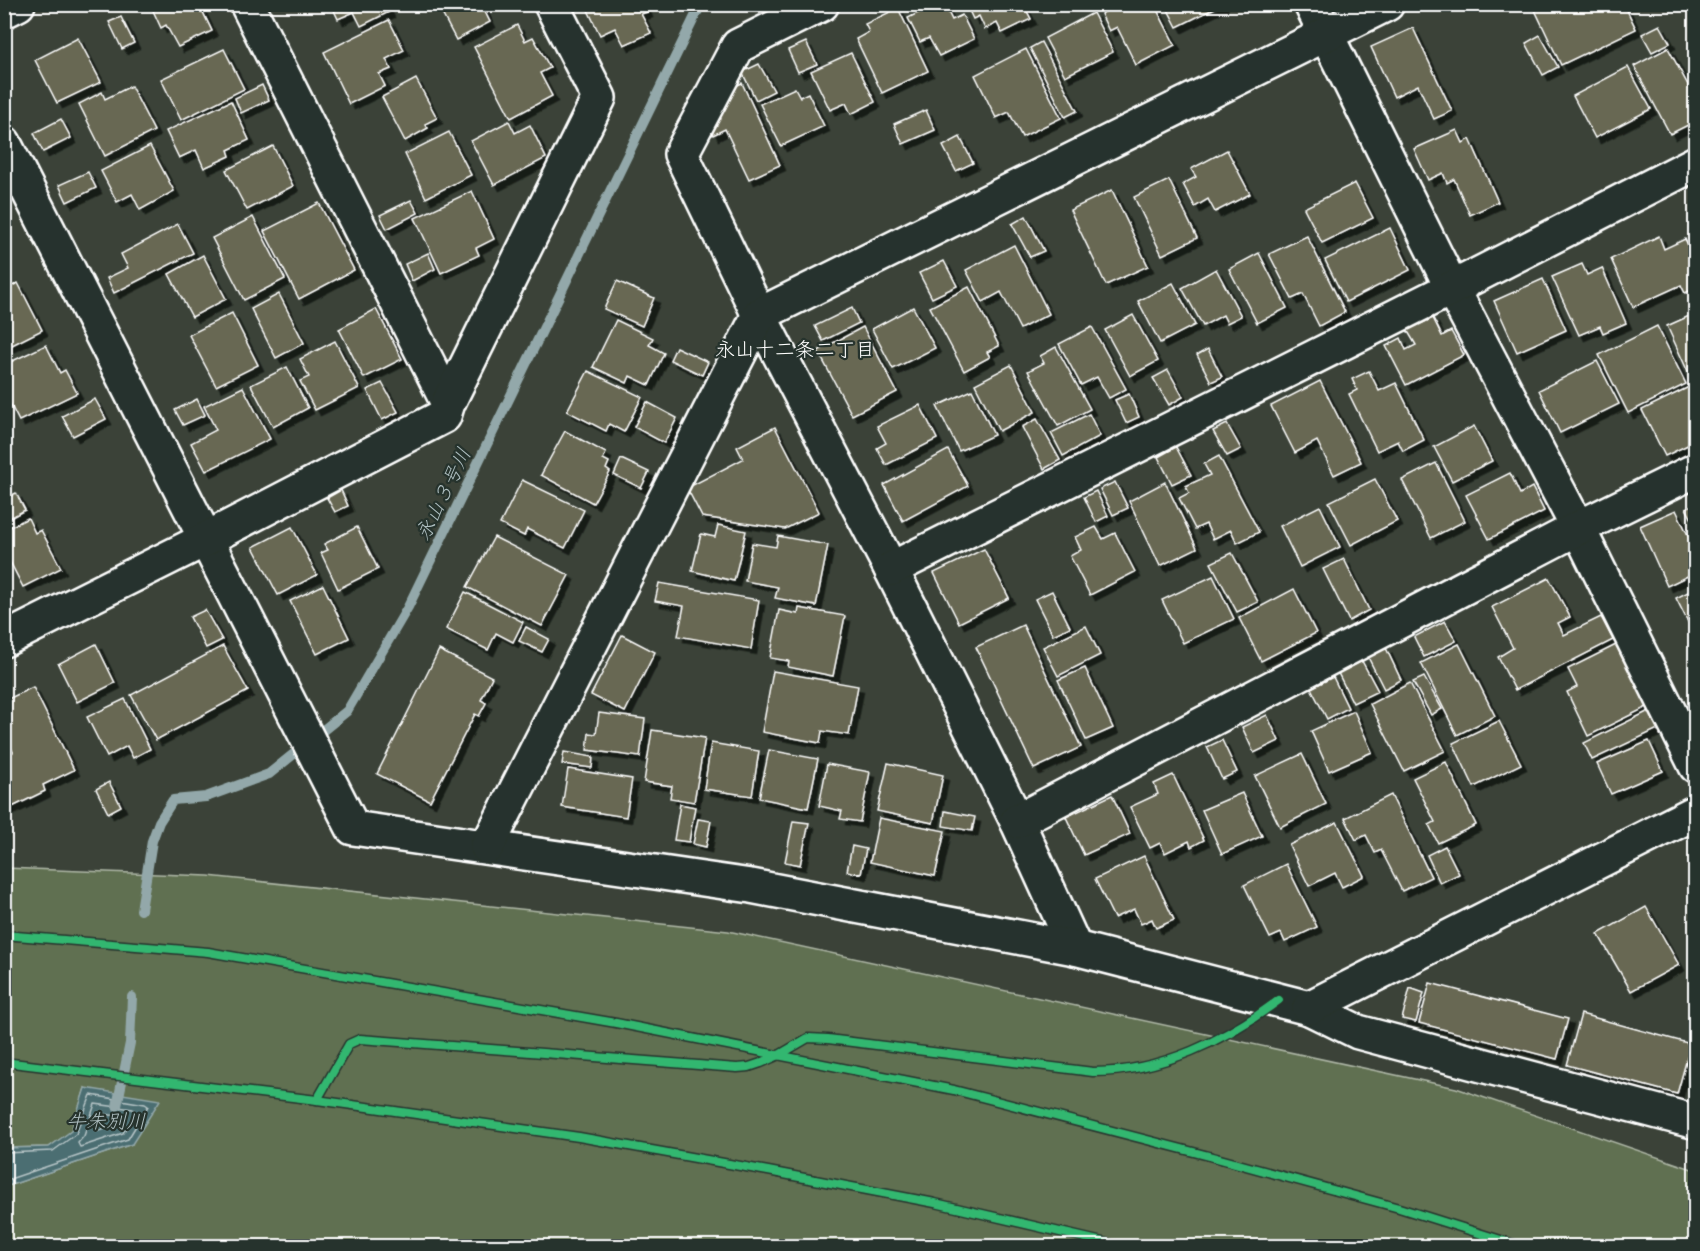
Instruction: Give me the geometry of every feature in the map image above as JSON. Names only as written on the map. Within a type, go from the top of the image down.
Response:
[{"type":"street","points":[[4,11],[18,4]]},
{"type":"street","points":[[247,4],[448,403]]},
{"type":"street","points":[[4,640],[444,416],[448,403],[599,98],[551,4]]},
{"type":"street","points":[[822,4],[738,46],[681,154],[759,315],[891,569],[1017,820],[1075,948]]},
{"type":"street","points":[[1311,4],[1452,288],[1578,528],[1695,766]]},
{"type":"street","points":[[487,847],[759,315],[1387,4]]},
{"type":"street","points":[[4,143],[353,828],[751,886],[1075,948],[1309,1008],[1358,1032],[1695,1122]]},
{"type":"street","points":[[891,569],[1452,288],[1695,163]]},
{"type":"street","points":[[1017,820],[1578,528],[1695,470]]},
{"type":"street","points":[[1309,1008],[1695,812]]},
{"type":"shaded area","points":[[5,5],[1695,5],[1695,1170],[1456,1088],[728,931],[208,876],[5,868]]},
{"type":"green space","points":[[5,868],[208,876],[728,931],[1456,1088],[1695,1170],[1695,1246],[5,1246],[5,1187],[132,1144],[85,1088],[72,1131],[49,1147],[5,1148]]},
{"type":"water","name":"牛朱別川","points":[[85,1088],[160,1100],[132,1144],[5,1187],[5,1148],[49,1147],[71,1131]]},
{"type":"building","points":[[150,4],[199,4],[212,31],[178,47],[166,25],[161,28]]},
{"type":"building","points":[[331,4],[385,4],[389,12],[361,26],[354,12],[338,19]]},
{"type":"building","points":[[437,4],[481,4],[490,22],[456,40]]},
{"type":"building","points":[[585,4],[644,4],[647,12],[641,14],[651,33],[624,45],[615,28],[600,35]]},
{"type":"building","points":[[936,4],[944,4],[952,20],[962,15],[974,39],[939,56],[929,38],[920,42],[908,18]]},
{"type":"building","points":[[966,4],[1023,4],[1031,19],[1002,33],[997,23],[985,29],[979,16],[973,19]]},
{"type":"building","points":[[1106,4],[1154,4],[1175,45],[1136,65],[1117,27],[1109,31],[1101,14],[1108,10]]},
{"type":"building","points":[[1165,4],[1223,4],[1177,27]]},
{"type":"building","points":[[1546,4],[1624,4],[1636,29],[1561,65],[1535,10]]},
{"type":"building","points":[[898,8],[928,71],[882,93],[856,39],[869,32],[865,24]]},
{"type":"building","points":[[1093,13],[1113,52],[1065,76],[1045,38]]},
{"type":"building","points":[[121,17],[134,43],[122,49],[109,22]]},
{"type":"building","points":[[389,20],[404,50],[386,59],[391,69],[379,74],[385,86],[349,104],[324,52]]},
{"type":"building","points":[[517,25],[525,41],[533,37],[550,68],[540,73],[552,96],[511,118],[474,47]]},
{"type":"building","points":[[1660,25],[1670,43],[1652,52],[1642,34]]},
{"type":"building","points":[[1413,28],[1452,111],[1434,119],[1418,85],[1394,97],[1371,47]]},
{"type":"building","points":[[1540,35],[1558,67],[1543,75],[1526,43]]},
{"type":"building","points":[[78,38],[101,82],[57,103],[35,60]]},
{"type":"building","points":[[806,42],[817,64],[798,72],[788,50]]},
{"type":"building","points":[[1041,42],[1077,111],[1065,117],[1030,48]]},
{"type":"building","points":[[1668,48],[1696,100],[1696,121],[1670,134],[1634,66]]},
{"type":"building","points":[[224,49],[244,89],[181,120],[161,79]]},
{"type":"building","points":[[1026,49],[1061,118],[1022,137],[1009,112],[996,118],[975,75]]},
{"type":"building","points":[[851,53],[875,102],[851,114],[846,103],[830,110],[811,71]]},
{"type":"building","points":[[759,64],[774,91],[756,100],[742,72]]},
{"type":"building","points":[[1628,67],[1651,109],[1595,138],[1573,96]]},
{"type":"building","points":[[416,79],[437,118],[425,124],[428,128],[405,141],[382,97]]},
{"type":"building","points":[[742,83],[780,165],[749,179],[725,129],[713,135],[709,125],[721,119],[718,112],[723,92]]},
{"type":"building","points":[[262,85],[269,100],[241,113],[235,98]]},
{"type":"building","points":[[131,86],[154,131],[105,156],[79,104],[102,92],[105,99]]},
{"type":"building","points":[[795,88],[800,97],[808,93],[824,126],[781,146],[760,104]]},
{"type":"building","points":[[231,101],[249,140],[228,150],[230,156],[204,168],[196,150],[179,158],[166,131]]},
{"type":"building","points":[[926,110],[935,130],[903,144],[894,124]]},
{"type":"building","points":[[61,119],[71,138],[43,152],[34,133]]},
{"type":"building","points":[[509,121],[515,133],[530,125],[546,158],[494,185],[471,141]]},
{"type":"building","points":[[1457,130],[1463,143],[1470,139],[1498,202],[1470,215],[1454,179],[1447,183],[1443,173],[1428,180],[1414,149]]},
{"type":"building","points":[[449,132],[471,175],[426,198],[405,154]]},
{"type":"building","points":[[960,137],[973,163],[956,171],[943,146]]},
{"type":"building","points":[[150,146],[174,191],[140,210],[132,194],[117,202],[101,171]]},
{"type":"building","points":[[273,146],[293,186],[247,210],[226,170]]},
{"type":"building","points":[[1227,150],[1250,194],[1215,212],[1208,199],[1195,207],[1183,184],[1196,177],[1191,169]]},
{"type":"building","points":[[88,172],[96,188],[67,202],[59,185]]},
{"type":"building","points":[[1169,180],[1197,238],[1162,255],[1134,197]]},
{"type":"building","points":[[1355,183],[1373,218],[1322,243],[1304,208]]},
{"type":"building","points":[[1112,190],[1148,266],[1106,285],[1070,210]]},
{"type":"building","points":[[472,191],[494,239],[476,248],[479,255],[441,273],[415,218]]},
{"type":"building","points":[[411,200],[418,213],[387,229],[380,215]]},
{"type":"building","points":[[319,203],[354,270],[299,299],[264,231]]},
{"type":"building","points":[[1026,216],[1044,251],[1030,257],[1012,224]]},
{"type":"building","points":[[253,217],[285,279],[244,300],[212,238]]},
{"type":"building","points":[[178,224],[193,253],[114,293],[107,278],[128,268],[121,254]]},
{"type":"building","points":[[1390,228],[1410,270],[1346,302],[1325,260]]},
{"type":"building","points":[[1307,236],[1345,312],[1319,326],[1303,294],[1292,299],[1269,254]]},
{"type":"building","points":[[1659,236],[1664,249],[1685,239],[1696,262],[1696,288],[1685,293],[1681,285],[1633,307],[1611,259]]},
{"type":"building","points":[[1014,245],[1049,314],[1020,329],[1001,292],[983,302],[966,270]]},
{"type":"building","points":[[428,253],[435,269],[412,281],[405,264]]},
{"type":"building","points":[[1259,253],[1287,308],[1257,323],[1229,269]]},
{"type":"building","points":[[203,255],[226,299],[192,317],[169,274]]},
{"type":"building","points":[[944,261],[957,286],[932,298],[919,273]]},
{"type":"building","points":[[1582,264],[1587,275],[1602,268],[1626,323],[1603,333],[1600,326],[1579,335],[1552,277]]},
{"type":"building","points":[[1216,269],[1241,316],[1227,323],[1223,315],[1203,326],[1182,288]]},
{"type":"building","points":[[1543,279],[1566,330],[1517,352],[1494,301]]},
{"type":"building","points":[[617,281],[654,298],[642,326],[604,309]]},
{"type":"building","points":[[18,283],[42,330],[4,349],[4,290]]},
{"type":"building","points":[[1173,283],[1195,325],[1160,343],[1138,301]]},
{"type":"building","points":[[969,287],[999,346],[987,352],[990,357],[964,371],[930,307]]},
{"type":"building","points":[[279,294],[304,343],[276,358],[251,309]]},
{"type":"building","points":[[913,307],[935,348],[893,369],[872,329]]},
{"type":"building","points":[[852,308],[859,323],[823,341],[815,326]]},
{"type":"building","points":[[376,309],[402,359],[364,378],[339,329]]},
{"type":"building","points":[[232,313],[258,365],[216,386],[189,335]]},
{"type":"building","points":[[1696,313],[1696,368],[1688,372],[1667,326]]},
{"type":"building","points":[[1133,315],[1158,361],[1130,376],[1105,330]]},
{"type":"building","points":[[1433,318],[1442,336],[1451,331],[1464,355],[1406,385],[1386,346],[1401,338],[1406,350],[1416,345],[1407,330]]},
{"type":"building","points":[[616,320],[653,338],[649,345],[664,353],[649,385],[630,376],[627,383],[593,367]]},
{"type":"building","points":[[1657,326],[1686,384],[1628,413],[1599,355]]},
{"type":"building","points":[[863,327],[897,392],[852,415],[818,351]]},
{"type":"building","points":[[1092,327],[1126,389],[1109,398],[1097,377],[1081,385],[1059,344]]},
{"type":"building","points":[[335,341],[359,388],[315,410],[300,381],[309,377],[300,359]]},
{"type":"building","points":[[46,345],[60,373],[65,370],[77,393],[19,421],[4,392],[4,365]]},
{"type":"building","points":[[676,347],[708,362],[702,375],[670,360]]},
{"type":"building","points":[[1056,347],[1090,409],[1058,426],[1028,371],[1044,363],[1040,356]]},
{"type":"building","points":[[1208,349],[1222,377],[1211,382],[1197,355]]},
{"type":"building","points":[[1597,361],[1619,404],[1560,433],[1539,390]]},
{"type":"building","points":[[1011,365],[1035,412],[999,431],[975,384]]},
{"type":"building","points":[[287,367],[308,408],[273,427],[251,385]]},
{"type":"building","points":[[1168,370],[1183,397],[1169,405],[1153,378]]},
{"type":"building","points":[[588,371],[642,397],[624,432],[609,424],[606,431],[567,411]]},
{"type":"building","points":[[1369,371],[1379,391],[1396,383],[1424,440],[1403,451],[1398,441],[1377,451],[1349,394],[1357,390],[1352,379]]},
{"type":"building","points":[[1320,381],[1361,462],[1334,475],[1317,441],[1295,453],[1271,406]]},
{"type":"building","points":[[382,383],[398,412],[382,420],[367,390]]},
{"type":"building","points":[[243,387],[270,439],[206,471],[191,443],[216,430],[204,406]]},
{"type":"building","points":[[1689,387],[1696,400],[1696,441],[1665,456],[1642,410]]},
{"type":"building","points":[[972,390],[994,435],[959,451],[937,406]]},
{"type":"building","points":[[1129,394],[1139,417],[1126,423],[1115,400]]},
{"type":"building","points":[[95,399],[106,419],[73,436],[62,416]]},
{"type":"building","points":[[197,399],[205,415],[183,425],[175,410]]},
{"type":"building","points":[[647,402],[677,418],[664,443],[634,427]]},
{"type":"building","points":[[920,405],[937,439],[886,465],[877,448],[886,443],[877,426]]},
{"type":"building","points":[[1089,414],[1100,436],[1063,456],[1051,433]]},
{"type":"building","points":[[1037,419],[1060,460],[1044,469],[1022,427]]},
{"type":"building","points":[[1227,424],[1241,449],[1227,456],[1213,431]]},
{"type":"building","points":[[1474,426],[1492,461],[1452,481],[1434,447]]},
{"type":"building","points":[[775,427],[819,512],[785,529],[702,517],[687,488],[743,459],[737,447]]},
{"type":"building","points":[[565,431],[606,453],[603,459],[609,462],[606,469],[610,472],[593,503],[541,475]]},
{"type":"building","points":[[1176,447],[1191,475],[1172,484],[1158,457]]},
{"type":"building","points":[[948,450],[968,486],[903,521],[884,485]]},
{"type":"building","points":[[1219,456],[1259,532],[1237,543],[1231,530],[1213,539],[1206,524],[1195,529],[1179,498],[1189,493],[1186,486],[1210,475],[1204,464]]},
{"type":"building","points":[[621,459],[649,472],[641,488],[614,475]]},
{"type":"building","points":[[1436,463],[1465,521],[1431,538],[1402,480]]},
{"type":"building","points":[[1510,473],[1520,494],[1532,487],[1544,511],[1489,539],[1466,495]]},
{"type":"building","points":[[1375,479],[1397,521],[1351,545],[1329,502]]},
{"type":"building","points":[[522,480],[584,510],[565,548],[527,529],[524,536],[500,524]]},
{"type":"building","points":[[1115,482],[1128,508],[1113,515],[1100,489]]},
{"type":"building","points":[[1165,482],[1197,548],[1160,566],[1129,501]]},
{"type":"building","points":[[341,490],[348,506],[335,512],[327,498]]},
{"type":"building","points":[[1096,491],[1108,516],[1096,522],[1084,497]]},
{"type":"building","points":[[16,493],[25,510],[10,518],[8,513],[4,514],[4,499]]},
{"type":"building","points":[[1696,503],[1696,527],[1686,508]]},
{"type":"building","points":[[1320,506],[1340,547],[1300,567],[1280,526]]},
{"type":"building","points":[[1676,510],[1696,552],[1696,572],[1667,586],[1640,526]]},
{"type":"building","points":[[28,518],[35,533],[41,530],[61,568],[23,587],[4,550],[4,530]]},
{"type":"building","points":[[718,525],[746,531],[734,581],[692,571],[701,534],[715,537]]},
{"type":"building","points":[[292,527],[317,575],[278,595],[253,547]]},
{"type":"building","points":[[357,527],[378,569],[338,589],[321,553],[328,550],[324,544]]},
{"type":"building","points":[[1096,527],[1103,539],[1115,533],[1135,572],[1090,595],[1070,556],[1081,550],[1075,537]]},
{"type":"building","points":[[778,536],[828,545],[816,606],[775,598],[778,587],[745,581],[752,543],[776,547]]},
{"type":"building","points":[[494,537],[569,575],[542,626],[467,587]]},
{"type":"building","points":[[984,549],[1009,598],[959,623],[934,573]]},
{"type":"building","points":[[1232,553],[1258,602],[1237,612],[1211,563]]},
{"type":"building","points":[[1344,559],[1369,610],[1349,621],[1323,569]]},
{"type":"building","points":[[1213,576],[1234,619],[1183,643],[1162,600]]},
{"type":"building","points":[[1549,578],[1570,617],[1558,623],[1564,635],[1601,617],[1613,640],[1515,690],[1498,657],[1513,648],[1492,607]]},
{"type":"building","points":[[659,583],[759,600],[751,649],[678,636],[684,606],[655,601]]},
{"type":"building","points":[[323,585],[349,638],[317,654],[290,601]]},
{"type":"building","points":[[1696,588],[1696,638],[1676,598]]},
{"type":"building","points":[[1294,589],[1316,633],[1261,661],[1239,618]]},
{"type":"building","points":[[1052,591],[1070,627],[1053,635],[1035,599]]},
{"type":"building","points":[[465,592],[523,622],[513,642],[496,633],[488,650],[446,629]]},
{"type":"building","points":[[799,608],[845,616],[833,676],[788,667],[789,661],[770,658],[779,610],[798,614]]},
{"type":"building","points":[[205,610],[222,640],[206,648],[190,617]]},
{"type":"building","points":[[1445,621],[1456,641],[1424,657],[1414,637]]},
{"type":"building","points":[[1023,625],[1081,747],[1034,769],[976,647]]},
{"type":"building","points":[[1086,626],[1100,655],[1058,676],[1043,647]]},
{"type":"building","points":[[526,627],[549,639],[542,652],[519,641]]},
{"type":"building","points":[[622,635],[655,652],[625,712],[591,695]]},
{"type":"building","points":[[96,644],[115,683],[77,702],[58,664]]},
{"type":"building","points":[[1459,644],[1495,716],[1457,735],[1421,663]]},
{"type":"building","points":[[1616,645],[1647,707],[1588,736],[1567,692],[1577,687],[1568,669]]},
{"type":"building","points":[[223,646],[248,691],[156,740],[131,695]]},
{"type":"building","points":[[1386,648],[1401,680],[1384,689],[1368,657]]},
{"type":"building","points":[[439,650],[492,677],[481,700],[486,703],[479,716],[475,714],[430,801],[377,774]]},
{"type":"building","points":[[1362,661],[1378,691],[1353,703],[1338,673]]},
{"type":"building","points":[[1085,668],[1113,728],[1086,740],[1058,680]]},
{"type":"building","points":[[773,671],[858,686],[849,735],[822,731],[820,743],[762,732]]},
{"type":"building","points":[[1333,677],[1348,708],[1327,719],[1311,688]]},
{"type":"building","points":[[1424,677],[1442,709],[1431,715],[1413,682]]},
{"type":"building","points":[[1410,683],[1445,751],[1404,771],[1370,704]]},
{"type":"building","points":[[33,687],[74,770],[43,785],[45,791],[4,811],[4,756],[13,752],[4,733],[4,701]]},
{"type":"building","points":[[125,699],[150,749],[133,758],[127,746],[107,757],[87,717]]},
{"type":"building","points":[[1354,711],[1372,752],[1329,771],[1311,731]]},
{"type":"building","points":[[1649,711],[1658,729],[1592,760],[1584,743]]},
{"type":"building","points":[[599,713],[645,719],[640,757],[587,750],[589,733],[596,734]]},
{"type":"building","points":[[1267,715],[1279,741],[1254,753],[1242,727]]},
{"type":"building","points":[[1499,721],[1521,764],[1474,787],[1453,743]]},
{"type":"building","points":[[652,730],[705,738],[694,802],[670,798],[672,786],[644,782]]},
{"type":"building","points":[[1222,740],[1237,772],[1222,779],[1207,747]]},
{"type":"building","points":[[1649,741],[1663,771],[1611,794],[1597,764]]},
{"type":"building","points":[[711,743],[759,751],[752,796],[704,789]]},
{"type":"building","points":[[769,750],[818,759],[808,808],[759,798]]},
{"type":"building","points":[[564,752],[593,757],[592,768],[562,764]]},
{"type":"building","points":[[1302,754],[1326,804],[1280,827],[1255,776]]},
{"type":"building","points":[[1446,762],[1476,825],[1438,843],[1429,825],[1435,822],[1413,778]]},
{"type":"building","points":[[888,763],[943,775],[933,823],[877,811]]},
{"type":"building","points":[[827,764],[870,772],[860,822],[840,819],[842,811],[819,806]]},
{"type":"building","points":[[568,769],[632,779],[626,817],[562,807]]},
{"type":"building","points":[[1173,775],[1204,840],[1191,847],[1189,841],[1165,853],[1160,843],[1150,848],[1130,807],[1158,794],[1154,784]]},
{"type":"building","points":[[109,782],[121,806],[108,813],[96,789]]},
{"type":"building","points":[[1242,793],[1262,836],[1222,854],[1202,810]]},
{"type":"building","points":[[1112,795],[1130,834],[1084,855],[1066,817]]},
{"type":"building","points":[[1391,795],[1431,877],[1402,891],[1381,850],[1375,853],[1366,835],[1356,840],[1345,818]]},
{"type":"building","points":[[680,804],[695,807],[689,842],[674,840]]},
{"type":"building","points":[[945,811],[975,817],[972,831],[943,826]]},
{"type":"building","points":[[879,818],[945,831],[935,876],[870,862]]},
{"type":"building","points":[[698,819],[711,821],[706,847],[693,844]]},
{"type":"building","points":[[793,821],[809,823],[800,865],[785,862]]},
{"type":"building","points":[[1337,822],[1364,876],[1342,887],[1335,873],[1309,886],[1289,845]]},
{"type":"building","points":[[852,846],[866,849],[861,874],[847,871]]},
{"type":"building","points":[[1445,846],[1459,874],[1440,883],[1427,855]]},
{"type":"building","points":[[1144,856],[1174,920],[1156,928],[1152,919],[1141,924],[1134,909],[1114,918],[1095,879]]},
{"type":"building","points":[[1286,864],[1317,927],[1285,942],[1281,933],[1270,938],[1244,885]]},
{"type":"building","points":[[1646,907],[1679,965],[1631,991],[1598,934]]},
{"type":"building","points":[[1430,983],[1568,1019],[1557,1059],[1419,1023]]},
{"type":"building","points":[[1410,988],[1424,993],[1416,1022],[1402,1019]]},
{"type":"building","points":[[1581,1014],[1691,1044],[1677,1094],[1567,1065]]},
{"type":"waterway","name":"永山３号川","points":[[141,910],[152,841],[159,822],[173,800],[206,797],[269,774],[347,711],[408,607],[701,4]]},
{"type":"waterway","name":"永山３号川","points":[[117,1106],[130,1043],[132,997]]},
{"type":"cycle path","points":[[4,935],[208,952],[616,1023],[954,1090],[1399,1208],[1520,1246]]},
{"type":"cycle path","points":[[317,1100],[349,1044],[360,1039],[737,1068],[761,1063],[808,1038],[1093,1072],[1118,1071],[1168,1060],[1192,1051],[1237,1028],[1279,1000]]},
{"type":"cycle path","points":[[4,1062],[317,1100],[579,1137],[935,1203],[1120,1246]]},
{"type":"district","name":"永山十二条二丁目","points":[[795,349]]}]
